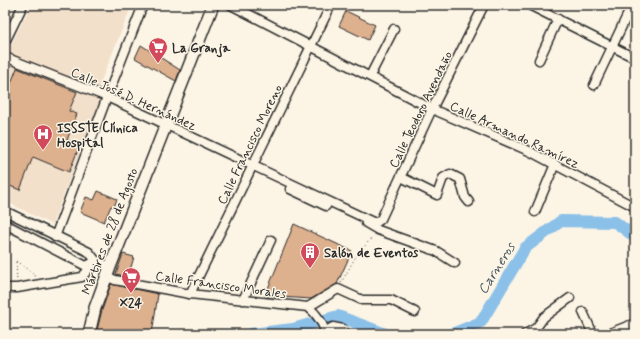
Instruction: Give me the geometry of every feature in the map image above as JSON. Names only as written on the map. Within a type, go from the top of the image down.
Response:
[{"type":"main road","name":"Mártires de 28 de Agosto","points":[[88,334],[108,271],[213,5]]},
{"type":"street","points":[[5,42],[23,5]]},
{"type":"street","points":[[55,237],[143,5]]},
{"type":"street","name":"Calle Armando Ramírez","points":[[232,5],[432,109],[529,151],[635,207]]},
{"type":"street","name":"Calle Francisco Moreno","points":[[190,294],[331,5]]},
{"type":"street","name":"Calle Teodoro Avendaño","points":[[377,226],[432,109],[484,5]]},
{"type":"street","points":[[529,5],[635,58]]},
{"type":"street","points":[[594,85],[632,5]]},
{"type":"street","points":[[613,46],[618,42],[635,8]]},
{"type":"street","points":[[539,60],[558,20]]},
{"type":"street","points":[[372,72],[394,29]]},
{"type":"street","name":"Calle Armando Ramírez","points":[[327,54],[336,54],[372,72],[379,76],[385,85]]},
{"type":"street","name":"Calle José D. Hernández","points":[[5,57],[107,97],[348,210],[353,216],[436,251],[455,263]]},
{"type":"street","points":[[534,212],[555,164]]},
{"type":"street","name":"Calle José D. Hernández","points":[[252,165],[272,180],[326,206]]},
{"type":"street","points":[[400,177],[437,195],[443,178],[450,174],[460,179],[465,197],[469,202]]},
{"type":"street","points":[[5,211],[55,237],[89,252],[96,261]]},
{"type":"street","points":[[5,224],[86,266],[96,261]]},
{"type":"street","points":[[243,300],[271,240]]},
{"type":"street","points":[[5,288],[17,288],[82,277],[96,261]]},
{"type":"street","name":"Calle Francisco Morales","points":[[96,261],[108,271],[115,280],[190,294],[311,310]]},
{"type":"street","points":[[5,292],[13,291],[17,288]]},
{"type":"street","points":[[343,329],[334,327],[324,331],[311,310],[338,289],[362,300],[391,300],[415,312]]},
{"type":"street","points":[[526,334],[537,331],[544,317],[570,298]]},
{"type":"street","points":[[583,312],[592,334]]},
{"type":"street","points":[[607,334],[635,323]]},
{"type":"path","points":[[338,289],[355,258],[377,226]]},
{"type":"path","points":[[17,288],[16,261],[35,275],[37,285]]},
{"type":"shaded area","points":[[31,5],[132,5],[97,91],[6,54]]},
{"type":"shaded area","name":"ISSSTE Clínica Hospital","points":[[5,62],[100,100],[52,225],[5,201]]},
{"type":"building","points":[[346,11],[375,25],[368,40],[339,26]]},
{"type":"building","name":"La Granja","points":[[141,45],[180,70],[176,81],[135,58]]},
{"type":"building","name":"ISSSTE Clínica Hospital","points":[[17,68],[77,92],[69,111],[77,114],[67,140],[80,145],[69,172],[33,157],[20,190],[5,184],[5,98]]},
{"type":"building","points":[[98,191],[117,199],[114,207],[111,206],[104,222],[80,212],[86,197],[94,200]]},
{"type":"building","name":"Salón de Eventos","points":[[294,224],[352,251],[337,284],[311,299],[265,296]]},
{"type":"building","points":[[123,254],[134,257],[128,277],[116,274]]},
{"type":"building","points":[[111,284],[158,294],[152,334],[96,334]]},
{"type":"waterway","name":"Carneros","points":[[452,334],[481,322],[525,248],[561,221],[615,222],[635,237]]},
{"type":"waterway","name":"Carneros","points":[[251,334],[293,329],[338,316],[386,334]]},
{"type":"place","name":"La Granja","points":[[158,64]]},
{"type":"place","name":"ISSSTE Clínica Hospital","points":[[43,151]]},
{"type":"place","name":"Salón de Eventos","points":[[310,269]]},
{"type":"place","name":"X24","points":[[131,294]]}]
